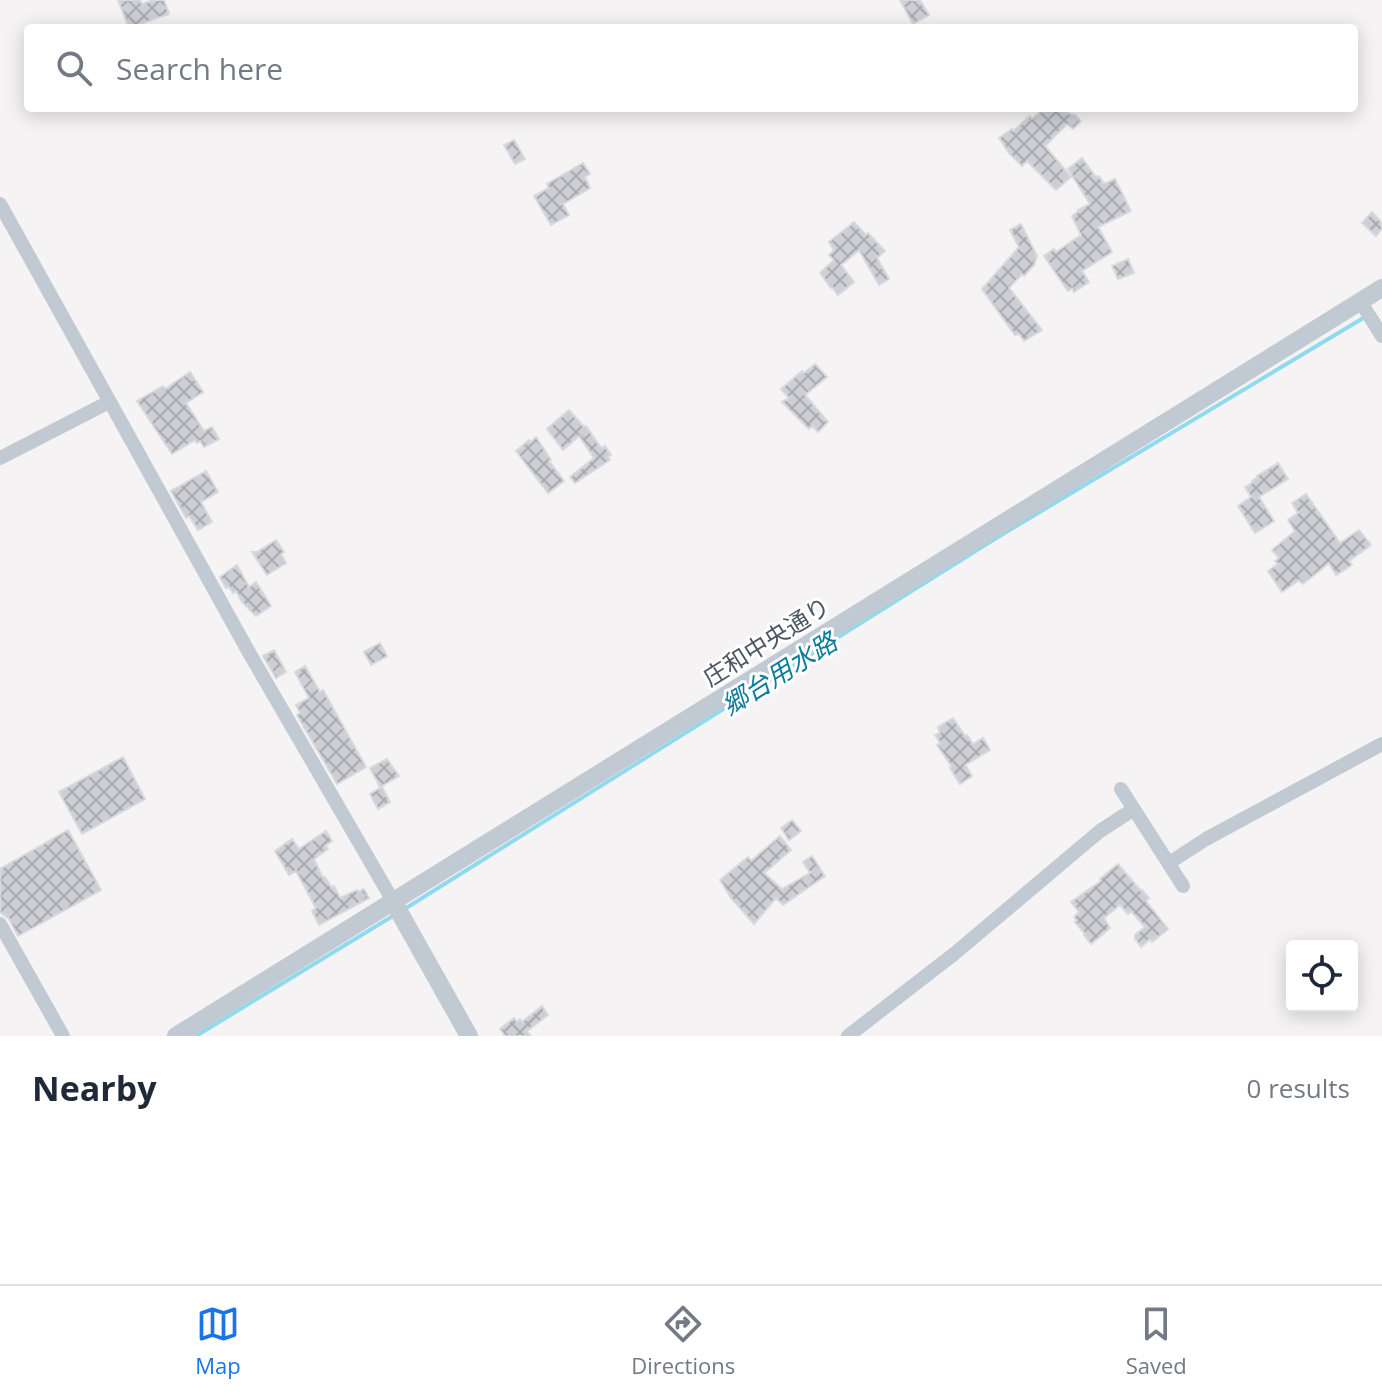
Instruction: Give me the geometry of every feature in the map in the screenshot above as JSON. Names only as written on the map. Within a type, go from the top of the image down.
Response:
[{"type":"street","points":[[0,204],[251,656],[469,1036]]},
{"type":"street","name":"庄和中央通り","points":[[176,1036],[1382,288]]},
{"type":"street","points":[[1360,301],[1382,336]]},
{"type":"street","points":[[0,458],[109,402]]},
{"type":"street","points":[[1169,863],[1206,839],[1382,744]]},
{"type":"street","points":[[1121,789],[1183,886]]},
{"type":"street","points":[[848,1036],[954,954],[1100,831],[1134,809]]},
{"type":"street","points":[[0,924],[63,1036]]},
{"type":"building","points":[[118,0],[140,0],[142,4],[164,0],[169,14],[140,24],[127,24]]},
{"type":"building","points":[[900,0],[920,0],[929,15],[913,24]]},
{"type":"building","points":[[1040,112],[1063,112],[1075,115],[1081,121],[1073,129],[1067,124],[1045,146],[1071,177],[1056,190],[1027,161],[1022,166],[999,138],[1030,116],[1032,119]]},
{"type":"building","points":[[514,140],[525,159],[515,164],[504,145]]},
{"type":"building","points":[[1082,158],[1104,184],[1115,179],[1131,211],[1098,227],[1112,252],[1082,271],[1089,282],[1074,292],[1072,288],[1068,291],[1044,256],[1054,249],[1056,252],[1081,235],[1072,216],[1090,204],[1068,169]]},
{"type":"building","points":[[583,163],[590,174],[585,177],[590,188],[563,204],[569,215],[551,225],[534,196],[549,188],[547,184]]},
{"type":"building","points":[[1372,212],[1382,223],[1382,229],[1376,236],[1362,223]]},
{"type":"building","points":[[854,222],[885,251],[877,258],[889,279],[879,285],[859,250],[841,265],[854,282],[838,295],[820,273],[834,260],[829,255],[834,250],[829,242]]},
{"type":"building","points":[[1021,224],[1037,256],[1034,265],[1009,288],[1042,330],[1024,341],[1019,334],[1015,335],[982,289],[1019,247],[1010,230]]},
{"type":"building","points":[[1128,259],[1134,273],[1118,279],[1112,266]]},
{"type":"building","points":[[815,364],[827,377],[805,395],[828,422],[818,432],[812,426],[809,429],[782,402],[789,398],[781,389]]},
{"type":"building","points":[[190,372],[203,392],[186,403],[204,431],[212,427],[219,439],[204,447],[195,440],[172,454],[137,401],[163,386],[165,389]]},
{"type":"building","points":[[569,410],[611,455],[608,457],[610,460],[575,483],[570,477],[594,458],[579,436],[563,450],[547,429]]},
{"type":"building","points":[[536,437],[564,481],[548,493],[516,451]]},
{"type":"building","points":[[1278,463],[1288,479],[1259,497],[1274,521],[1255,533],[1238,506],[1251,497],[1245,487]]},
{"type":"building","points":[[206,471],[218,492],[201,502],[212,522],[198,530],[189,516],[186,518],[171,491]]},
{"type":"building","points":[[1306,494],[1340,543],[1359,530],[1371,545],[1349,561],[1352,565],[1336,575],[1329,563],[1303,584],[1299,580],[1282,592],[1268,571],[1278,564],[1275,561],[1279,558],[1272,550],[1295,531],[1288,520],[1298,513],[1292,503]]},
{"type":"building","points":[[276,540],[284,552],[281,554],[286,563],[267,575],[252,552]]},
{"type":"building","points":[[237,565],[249,587],[256,582],[271,606],[256,616],[236,591],[233,593],[229,587],[226,588],[220,577]]},
{"type":"building","points":[[380,643],[387,656],[371,665],[364,652]]},
{"type":"building","points":[[274,650],[286,672],[276,678],[263,656]]},
{"type":"building","points":[[305,666],[320,692],[323,690],[366,767],[337,784],[297,715],[300,713],[296,705],[309,698],[295,672]]},
{"type":"building","points":[[953,718],[973,744],[983,738],[990,750],[965,765],[972,776],[960,784],[937,745],[940,743],[935,735],[940,733],[938,727]]},
{"type":"building","points":[[123,757],[145,799],[82,834],[59,792]]},
{"type":"building","points":[[387,759],[399,776],[380,787],[370,768]]},
{"type":"building","points":[[382,787],[390,802],[378,809],[370,794]]},
{"type":"building","points":[[792,820],[801,831],[789,840],[781,828]]},
{"type":"building","points":[[68,830],[101,890],[18,936],[9,919],[0,912],[0,869]]},
{"type":"building","points":[[326,831],[332,841],[325,846],[328,849],[314,859],[323,878],[331,887],[334,886],[340,898],[364,889],[369,898],[319,925],[312,911],[316,908],[296,871],[289,875],[275,851],[292,839],[299,849]]},
{"type":"building","points":[[780,836],[791,850],[764,873],[782,889],[810,873],[803,862],[812,856],[825,876],[783,905],[776,898],[754,924],[720,880],[748,857],[751,861]]},
{"type":"building","points":[[1118,864],[1149,898],[1146,901],[1168,929],[1141,947],[1135,935],[1145,927],[1131,911],[1128,914],[1120,905],[1104,918],[1110,928],[1091,944],[1075,922],[1074,917],[1079,912],[1071,902],[1101,881]]},
{"type":"building","points":[[542,1006],[548,1015],[527,1031],[531,1036],[505,1036],[500,1029],[514,1018],[522,1022]]},
{"type":"waterway","name":"郷台用水路","points":[[403,910],[993,540],[1365,317]]},
{"type":"waterway","name":"郷台用水路","points":[[196,1036],[396,914]]}]
